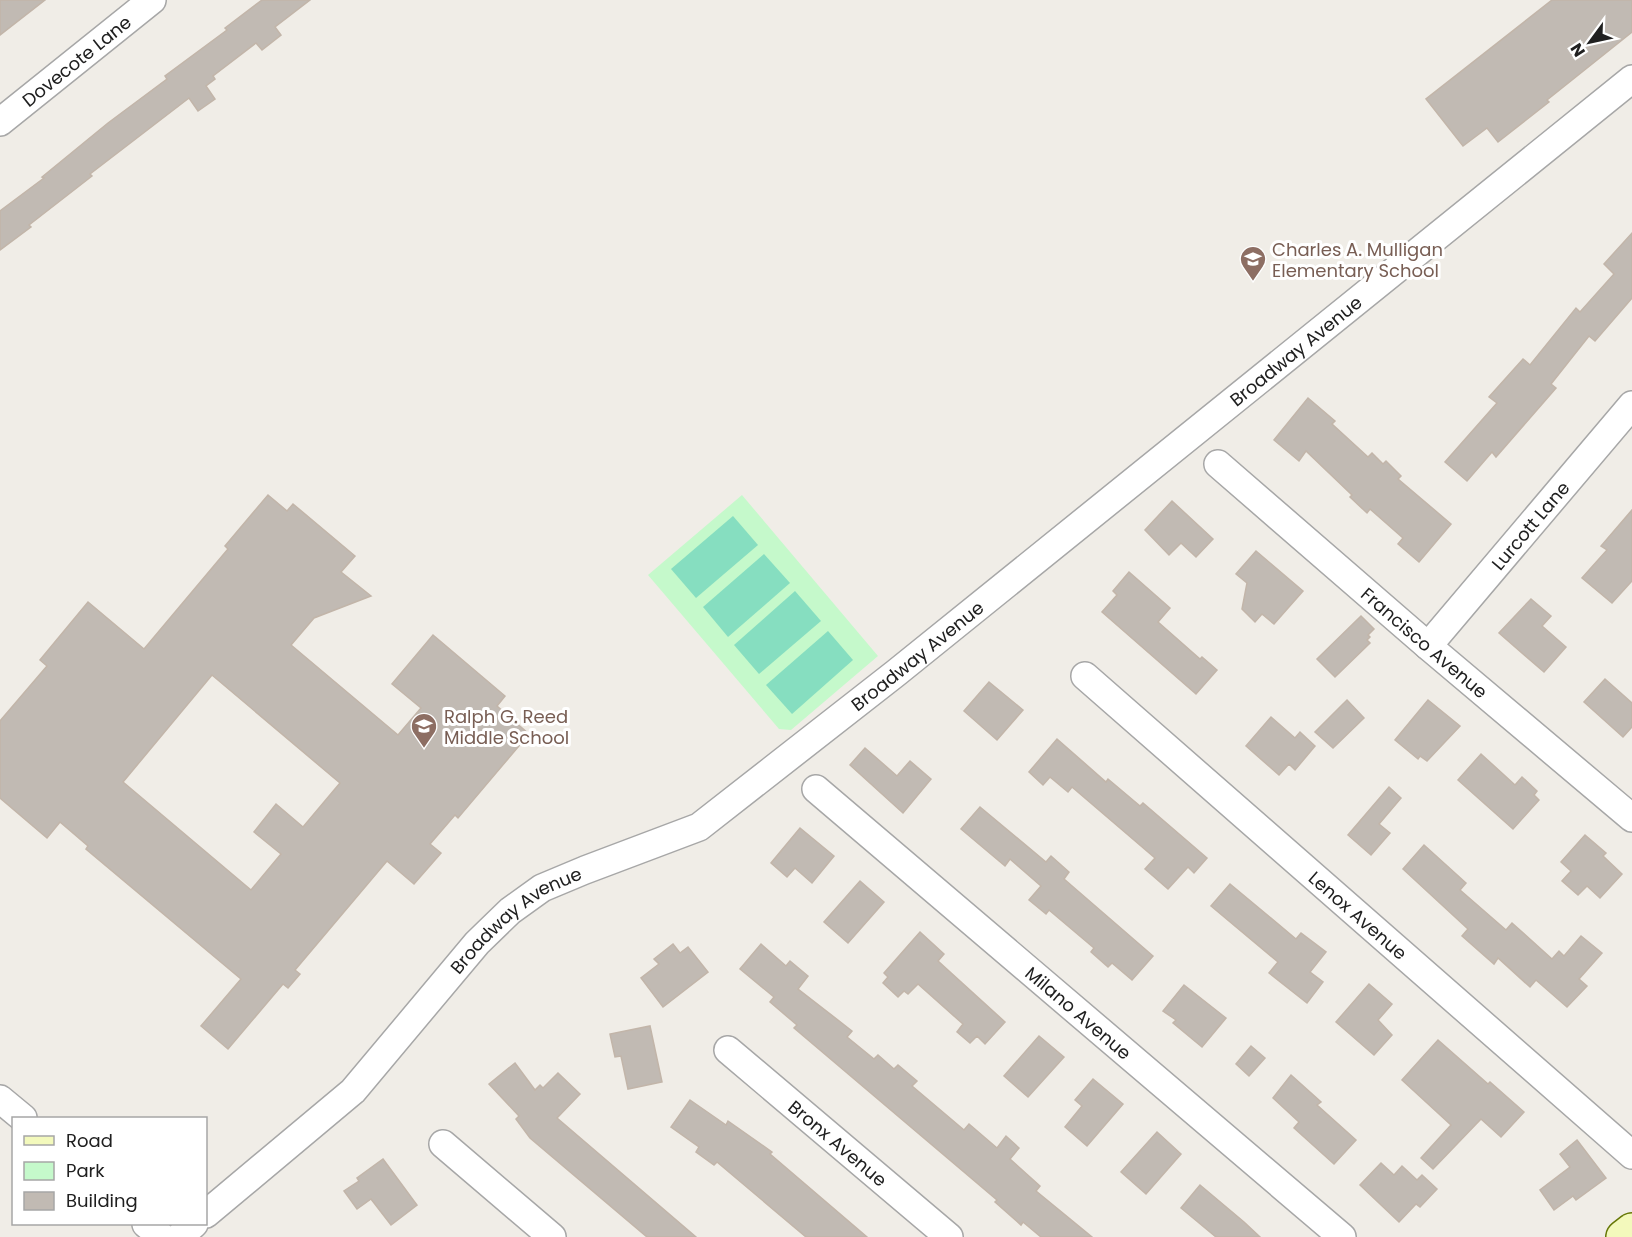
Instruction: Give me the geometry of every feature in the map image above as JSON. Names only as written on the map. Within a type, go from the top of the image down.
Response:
[{"type":"street","name":"Dovecote Lane","points":[[0,122],[152,0]]},
{"type":"street","name":"Broadway Avenue","points":[[207,1213],[352,1091],[477,943],[510,911],[542,888],[699,827],[896,673],[1632,79]]},
{"type":"street","name":"Lurcott Lane","points":[[1428,646],[1632,405]]},
{"type":"street","name":"Francisco Avenue","points":[[1218,464],[1428,646],[1632,818]]},
{"type":"street","name":"Lenox Avenue","points":[[1085,676],[1632,1155]]},
{"type":"street","name":"Milano Avenue","points":[[816,789],[1342,1237]]},
{"type":"street","name":"Bronx Avenue","points":[[728,1050],[949,1237]]},
{"type":"street","points":[[0,1099],[21,1117]]},
{"type":"street","points":[[443,1144],[552,1237]]},
{"type":"street","points":[[147,1225],[162,1237]]},
{"type":"street","points":[[179,1237],[193,1225]]},
{"type":"street","points":[[1623,1237],[1632,1230]]},
{"type":"green space","points":[[742,495],[878,656],[791,730],[779,729],[648,575]]},
{"type":"green space","points":[[733,516],[758,545],[696,598],[671,569]]},
{"type":"green space","points":[[764,554],[790,583],[728,637],[703,607]]},
{"type":"green space","points":[[795,591],[821,621],[759,674],[734,645]]},
{"type":"green space","points":[[828,631],[853,660],[792,714],[766,685]]},
{"type":"building","points":[[0,0],[45,0],[0,35]]},
{"type":"building","points":[[262,0],[310,0],[275,27],[281,35],[262,50],[256,43],[213,76],[215,79],[206,86],[215,99],[198,111],[189,98],[90,174],[92,176],[0,250],[0,211],[44,178],[42,177],[108,123],[167,79],[165,76],[227,30],[225,28]]},
{"type":"building","points":[[1552,0],[1632,0],[1632,32],[1498,142],[1487,128],[1463,146],[1426,99]]},
{"type":"building","points":[[1632,233],[1632,298],[1595,341],[1589,336],[1551,384],[1556,388],[1496,457],[1492,452],[1467,481],[1445,462],[1497,403],[1489,397],[1523,359],[1530,365],[1576,308],[1580,312],[1614,274],[1604,264]]},
{"type":"building","points":[[1308,398],[1335,421],[1332,424],[1368,457],[1372,453],[1383,464],[1386,461],[1401,476],[1398,479],[1451,524],[1419,562],[1398,544],[1403,538],[1370,509],[1367,513],[1350,497],[1352,495],[1306,451],[1299,461],[1274,440]]},
{"type":"building","points":[[268,495],[287,511],[293,504],[355,556],[341,572],[371,596],[314,618],[291,645],[398,735],[421,708],[392,684],[433,635],[505,696],[497,706],[529,734],[458,818],[455,815],[430,844],[441,853],[414,884],[387,861],[295,970],[300,974],[288,988],[283,984],[228,1049],[201,1026],[241,979],[86,849],[88,846],[60,822],[47,838],[0,798],[0,721],[47,666],[40,660],[88,602],[144,649],[228,549],[225,546]],"holes":[[[212,675],[340,783],[303,827],[276,804],[254,832],[281,854],[251,890],[123,782]]]},
{"type":"building","points":[[1172,501],[1213,539],[1196,557],[1181,543],[1169,555],[1145,530]]},
{"type":"building","points":[[1632,510],[1632,581],[1612,603],[1582,578],[1607,550],[1601,546]]},
{"type":"building","points":[[1256,551],[1303,591],[1274,624],[1262,614],[1255,622],[1242,609],[1247,583],[1236,574]]},
{"type":"building","points":[[1129,572],[1170,608],[1158,622],[1200,659],[1202,657],[1217,670],[1196,694],[1102,612],[1117,595],[1113,591]]},
{"type":"building","points":[[1531,599],[1551,616],[1542,626],[1566,647],[1544,672],[1499,633]]},
{"type":"building","points":[[1361,616],[1374,629],[1368,635],[1370,637],[1367,640],[1370,643],[1335,677],[1317,659]]},
{"type":"building","points":[[1605,679],[1632,703],[1632,727],[1623,737],[1584,702]]},
{"type":"building","points":[[989,682],[1023,710],[997,740],[964,711]]},
{"type":"building","points":[[1347,700],[1364,718],[1333,748],[1315,732]]},
{"type":"building","points":[[1428,700],[1460,726],[1427,761],[1420,756],[1418,759],[1395,740]]},
{"type":"building","points":[[1271,717],[1295,738],[1300,732],[1315,746],[1295,770],[1289,764],[1279,775],[1246,746]]},
{"type":"building","points":[[1057,739],[1106,782],[1108,779],[1140,806],[1143,803],[1207,858],[1194,873],[1188,867],[1168,889],[1145,869],[1155,858],[1072,787],[1068,792],[1050,777],[1043,785],[1029,772]]},
{"type":"building","points":[[865,748],[897,776],[910,761],[931,779],[903,813],[850,765]]},
{"type":"building","points":[[1481,754],[1515,785],[1522,777],[1537,791],[1534,795],[1539,800],[1513,829],[1458,780]]},
{"type":"building","points":[[1389,787],[1401,798],[1379,824],[1390,833],[1371,855],[1348,835]]},
{"type":"building","points":[[980,807],[1046,862],[1051,856],[1069,872],[1064,879],[1153,956],[1132,980],[1112,963],[1108,967],[1091,952],[1094,948],[1049,910],[1046,914],[1029,900],[1041,886],[1010,859],[1005,866],[961,829]]},
{"type":"building","points":[[800,828],[834,856],[812,883],[795,868],[787,877],[771,863]]},
{"type":"building","points":[[1585,835],[1606,853],[1603,856],[1622,874],[1600,898],[1587,886],[1578,895],[1562,881],[1571,871],[1561,862]]},
{"type":"building","points":[[1424,845],[1466,883],[1460,890],[1506,930],[1512,923],[1552,959],[1559,951],[1564,956],[1581,936],[1602,953],[1579,979],[1587,986],[1567,1007],[1536,980],[1530,987],[1498,958],[1494,964],[1462,936],[1468,929],[1403,869]]},
{"type":"building","points":[[860,881],[884,902],[848,943],[824,922]]},
{"type":"building","points":[[1230,884],[1296,939],[1301,933],[1326,952],[1310,972],[1323,982],[1307,1003],[1269,973],[1278,962],[1211,906]]},
{"type":"building","points":[[920,932],[944,954],[938,961],[1005,1022],[985,1044],[977,1036],[970,1043],[957,1032],[963,1024],[918,984],[908,994],[904,991],[898,997],[883,983],[888,977],[884,973]]},
{"type":"building","points":[[673,944],[680,953],[688,947],[708,972],[663,1007],[641,978],[659,964],[654,959]]},
{"type":"building","points":[[761,944],[786,966],[790,961],[808,976],[798,989],[852,1031],[847,1037],[874,1059],[878,1055],[894,1069],[898,1065],[917,1081],[912,1086],[964,1130],[969,1124],[997,1148],[1006,1136],[1019,1148],[1010,1159],[1040,1186],[1036,1191],[1092,1237],[1041,1237],[1023,1222],[1021,1225],[995,1202],[997,1200],[794,1028],[797,1025],[770,1002],[774,997],[740,969]]},
{"type":"building","points":[[1369,984],[1392,1004],[1378,1020],[1392,1035],[1374,1055],[1336,1022]]},
{"type":"building","points":[[1184,985],[1226,1018],[1202,1047],[1173,1023],[1176,1020],[1163,1011]]},
{"type":"building","points":[[650,1026],[662,1082],[628,1089],[621,1056],[615,1057],[610,1034]]},
{"type":"building","points":[[1039,1036],[1064,1057],[1028,1097],[1004,1076]]},
{"type":"building","points":[[1438,1040],[1524,1112],[1501,1137],[1481,1119],[1433,1169],[1421,1158],[1451,1125],[1402,1080]]},
{"type":"building","points":[[1251,1046],[1265,1058],[1249,1076],[1236,1064]]},
{"type":"building","points":[[515,1063],[535,1090],[540,1085],[543,1088],[558,1073],[580,1094],[557,1118],[696,1237],[647,1237],[530,1138],[516,1119],[519,1116],[489,1084]]},
{"type":"building","points":[[1291,1075],[1321,1102],[1317,1105],[1356,1140],[1334,1164],[1294,1128],[1299,1122],[1273,1098]]},
{"type":"building","points":[[1093,1079],[1123,1104],[1087,1146],[1065,1127],[1082,1106],[1075,1100]]},
{"type":"building","points":[[690,1100],[726,1125],[728,1121],[772,1152],[770,1154],[867,1237],[806,1237],[717,1162],[714,1165],[696,1152],[699,1147],[671,1127]]},
{"type":"building","points":[[1157,1132],[1181,1154],[1146,1194],[1121,1172]]},
{"type":"building","points":[[1577,1140],[1606,1178],[1576,1200],[1573,1196],[1554,1210],[1540,1190],[1570,1167],[1560,1154]]},
{"type":"building","points":[[383,1159],[417,1205],[391,1225],[371,1199],[357,1209],[344,1191],[359,1181],[357,1178]]},
{"type":"building","points":[[1381,1163],[1394,1175],[1402,1166],[1417,1180],[1422,1175],[1437,1189],[1420,1207],[1416,1204],[1399,1222],[1360,1185]]},
{"type":"building","points":[[1200,1185],[1260,1237],[1216,1237],[1181,1208]]},
{"type":"place","name":"Charles A. Mulligan Elementary School","points":[[1253,282]]},
{"type":"place","name":"Ralph G. Reed Middle School","points":[[424,749]]}]
